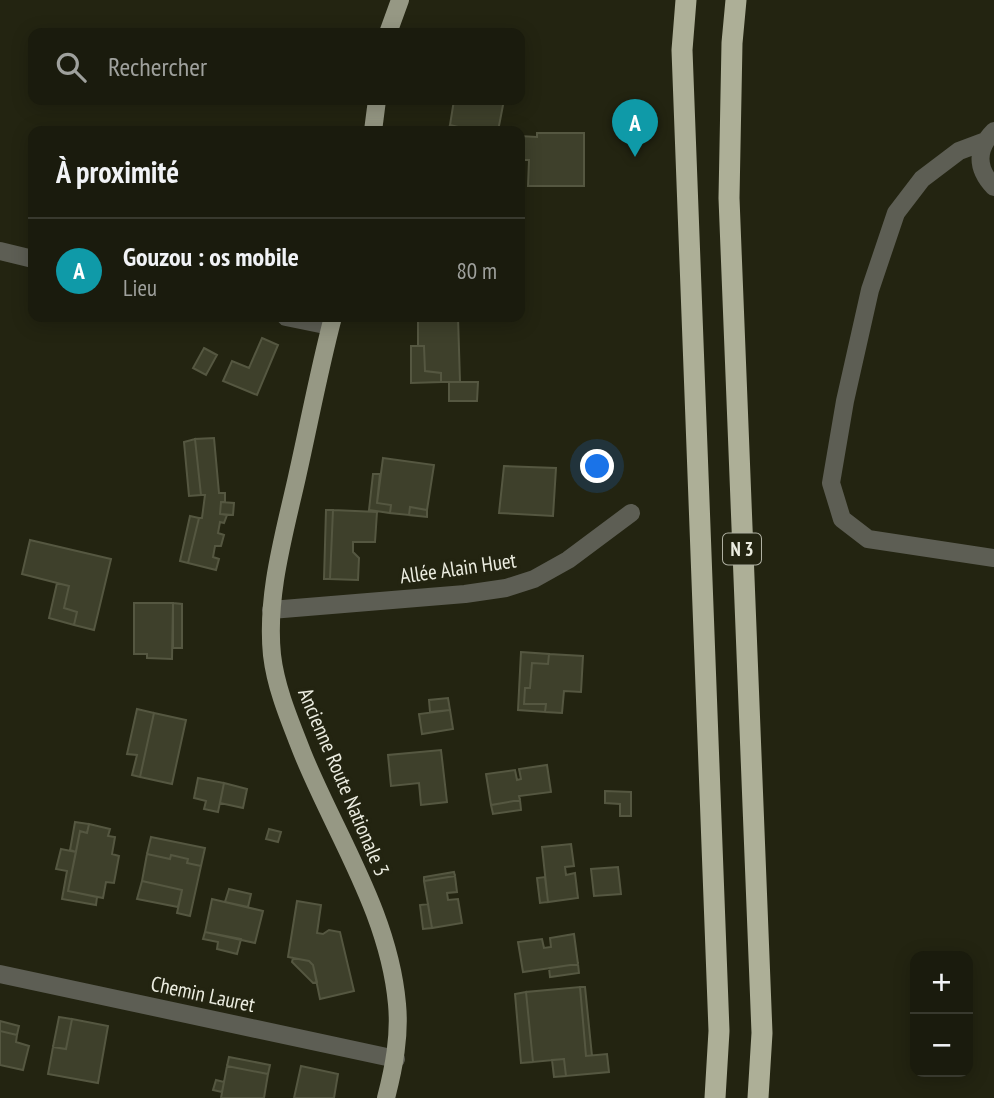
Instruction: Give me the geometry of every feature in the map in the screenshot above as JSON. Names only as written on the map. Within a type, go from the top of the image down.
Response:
[{"type":"highway","name":"N 3","points":[[686,0],[681,50],[719,1031],[715,1098]]},
{"type":"highway","name":"N 3","points":[[736,0],[732,43],[729,198],[762,1033],[758,1098]]},
{"type":"main road","points":[[389,28],[400,0]]},
{"type":"main road","points":[[374,126],[376,105]]},
{"type":"main road","name":"Ancienne Route Nationale 3","points":[[332,322],[279,560],[271,610],[272,657],[285,709],[307,764],[373,906],[388,954],[398,1005],[396,1059],[386,1098]]},
{"type":"street","points":[[988,136],[982,173],[994,187]]},
{"type":"street","points":[[988,136],[959,151],[922,179],[896,213],[870,290],[845,401],[831,483],[842,519],[868,539],[994,558]]},
{"type":"street","points":[[0,250],[28,258]]},
{"type":"street","name":"Allée Alain Huet","points":[[271,610],[465,594],[506,588],[534,579],[568,560],[631,513]]},
{"type":"street","name":"Chemin Lauret","points":[[0,974],[396,1059]]},
{"type":"building","points":[[453,105],[503,105],[499,126],[450,125]]},
{"type":"building","points":[[537,133],[584,133],[584,186],[528,186],[529,160],[525,160],[525,136],[537,137]]},
{"type":"building","points":[[418,322],[458,322],[460,382],[441,382],[441,373],[425,371],[424,346],[418,346]]},
{"type":"building","points":[[262,338],[278,345],[257,395],[223,381],[232,361],[249,368]]},
{"type":"building","points":[[411,346],[424,346],[425,371],[441,373],[441,382],[411,383]]},
{"type":"building","points":[[204,348],[217,355],[206,375],[193,368]]},
{"type":"building","points":[[449,382],[478,382],[477,401],[449,401]]},
{"type":"building","points":[[214,438],[219,493],[225,493],[220,514],[227,515],[224,523],[220,522],[218,533],[224,535],[221,546],[215,546],[213,557],[219,559],[216,570],[188,563],[199,518],[202,518],[205,495],[201,495],[195,439]]},
{"type":"building","points":[[195,439],[201,495],[189,496],[184,442]]},
{"type":"building","points":[[383,458],[434,465],[427,510],[410,507],[409,515],[390,513],[391,505],[377,503]]},
{"type":"building","points":[[504,466],[556,468],[553,516],[499,513]]},
{"type":"building","points":[[373,474],[380,474],[377,503],[391,505],[390,513],[369,510]]},
{"type":"building","points":[[221,502],[234,503],[233,515],[220,514]]},
{"type":"building","points":[[410,507],[427,510],[427,517],[409,515]]},
{"type":"building","points":[[326,510],[333,510],[330,579],[324,579]]},
{"type":"building","points":[[333,510],[377,512],[375,542],[353,542],[353,552],[359,558],[358,580],[330,579]]},
{"type":"building","points":[[190,516],[199,518],[188,563],[180,561]]},
{"type":"building","points":[[30,540],[111,559],[94,630],[74,625],[77,612],[64,608],[69,586],[22,574]]},
{"type":"building","points":[[57,583],[69,586],[64,608],[77,612],[74,625],[49,618]]},
{"type":"building","points":[[134,603],[173,603],[172,659],[147,658],[147,654],[134,654]]},
{"type":"building","points":[[173,603],[182,604],[182,648],[173,648]]},
{"type":"building","points":[[521,652],[549,654],[548,664],[532,663],[530,688],[525,688],[524,704],[546,704],[545,712],[518,710]]},
{"type":"building","points":[[549,654],[583,656],[581,692],[564,691],[562,713],[545,712],[546,704],[524,704],[525,688],[530,688],[532,663],[548,664]]},
{"type":"building","points":[[448,698],[450,710],[430,712],[429,700]]},
{"type":"building","points":[[137,709],[154,713],[140,777],[132,775],[137,755],[127,754]]},
{"type":"building","points":[[450,710],[453,729],[422,734],[419,714]]},
{"type":"building","points":[[154,713],[186,720],[172,784],[140,777]]},
{"type":"building","points":[[441,750],[447,802],[421,805],[419,783],[391,786],[388,755]]},
{"type":"building","points":[[547,765],[551,792],[519,796],[520,800],[491,805],[486,774],[515,770],[517,780],[521,779],[519,769]]},
{"type":"building","points":[[198,778],[224,783],[218,812],[204,809],[206,801],[194,798]]},
{"type":"building","points":[[224,783],[247,789],[243,808],[220,803]]},
{"type":"building","points":[[605,791],[631,792],[631,816],[620,816],[620,804],[605,803]]},
{"type":"building","points":[[520,800],[521,810],[493,814],[491,805]]},
{"type":"building","points":[[75,822],[89,824],[87,833],[80,831],[76,852],[70,850]]},
{"type":"building","points":[[89,824],[110,829],[108,836],[115,837],[112,854],[119,856],[114,883],[106,882],[103,898],[68,891],[80,831],[87,833]]},
{"type":"building","points":[[269,829],[281,832],[278,842],[266,839]]},
{"type":"building","points":[[151,837],[205,848],[201,866],[171,855],[170,859],[147,854]]},
{"type":"building","points":[[571,844],[574,866],[565,867],[566,875],[575,873],[578,898],[548,902],[542,847]]},
{"type":"building","points":[[61,849],[76,852],[68,891],[97,897],[96,905],[62,899],[67,871],[56,869]]},
{"type":"building","points":[[147,854],[170,859],[171,855],[201,866],[190,916],[177,913],[182,890],[142,881]]},
{"type":"building","points":[[618,867],[621,894],[594,896],[591,869]]},
{"type":"building","points":[[454,872],[455,876],[424,881],[424,877]]},
{"type":"building","points":[[455,876],[457,892],[447,893],[448,900],[458,899],[462,923],[432,928],[424,881]]},
{"type":"building","points":[[545,877],[548,902],[540,903],[537,878]]},
{"type":"building","points":[[142,881],[182,890],[178,907],[137,899]]},
{"type":"building","points":[[229,889],[251,894],[248,907],[225,902]]},
{"type":"building","points":[[212,899],[263,911],[255,943],[205,932]]},
{"type":"building","points":[[297,901],[321,905],[317,933],[323,934],[329,930],[340,932],[354,991],[320,999],[313,965],[309,961],[288,957]]},
{"type":"building","points":[[428,904],[432,928],[423,929],[420,905]]},
{"type":"building","points":[[205,932],[241,939],[237,954],[217,949],[218,942],[203,939]]},
{"type":"building","points":[[574,934],[578,964],[523,972],[518,942],[542,939],[544,948],[551,947],[550,938]]},
{"type":"building","points":[[293,958],[309,961],[313,965],[317,982],[313,983],[292,962]]},
{"type":"building","points":[[578,964],[579,973],[550,977],[549,968]]},
{"type":"building","points":[[580,987],[585,987],[592,1056],[586,1056]]},
{"type":"building","points":[[580,987],[586,1056],[607,1054],[609,1072],[566,1076],[564,1059],[533,1062],[526,992]]},
{"type":"building","points":[[526,992],[533,1062],[521,1063],[515,994]]},
{"type":"building","points":[[59,1017],[72,1019],[66,1049],[53,1047]]},
{"type":"building","points":[[72,1019],[108,1026],[98,1083],[48,1074],[53,1047],[66,1049]]},
{"type":"building","points":[[0,1021],[19,1026],[17,1035],[0,1031]]},
{"type":"building","points":[[0,1031],[17,1035],[16,1042],[29,1046],[23,1070],[0,1065]]},
{"type":"building","points":[[229,1057],[270,1065],[268,1074],[227,1066]]},
{"type":"building","points":[[564,1059],[566,1076],[554,1077],[552,1060]]},
{"type":"building","points":[[227,1066],[268,1074],[264,1098],[221,1098]]},
{"type":"building","points":[[301,1066],[338,1074],[334,1098],[294,1098]]},
{"type":"building","points":[[216,1080],[224,1082],[222,1092],[213,1090]]},
{"type":"place","name":"Gouzou : os mobile","points":[[635,157]]}]
